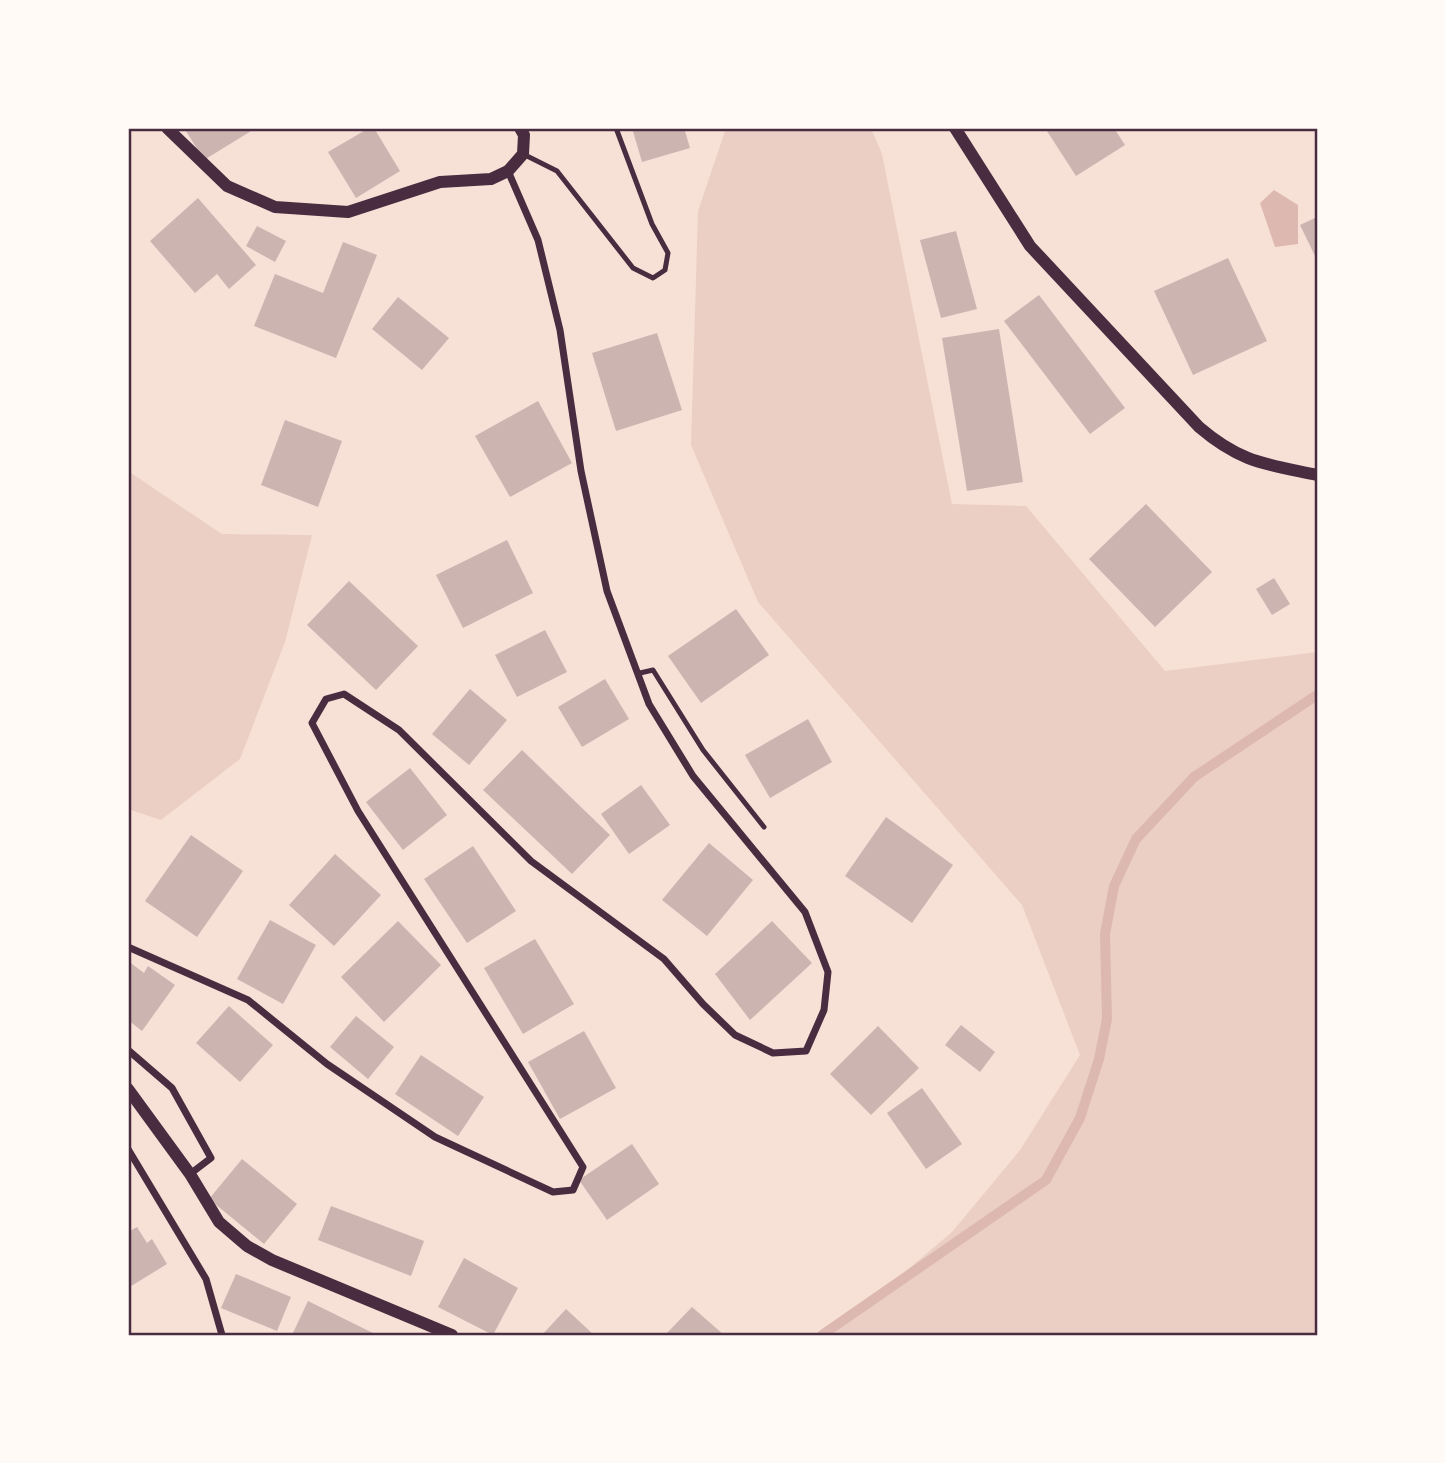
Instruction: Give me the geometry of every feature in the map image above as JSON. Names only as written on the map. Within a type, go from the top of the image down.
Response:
[{"type":"street","points":[[167,128],[227,186],[275,208],[348,212],[440,182],[491,178],[508,171],[523,155],[524,135],[520,128]]},
{"type":"street","points":[[955,128],[1030,246],[1199,427],[1219,444],[1245,459],[1317,475]]},
{"type":"street","points":[[128,947],[182,968],[248,1000],[327,1064],[435,1137],[554,1192],[573,1190],[583,1167],[358,811],[312,723],[326,699],[344,694],[399,730],[530,861],[664,959],[703,1004],[735,1035],[773,1053],[806,1051],[824,1010],[828,972],[805,912],[693,776],[649,704],[640,673],[607,591],[581,471],[560,330],[538,240],[508,171]]},
{"type":"street","points":[[128,1050],[172,1088],[211,1158],[190,1174]]},
{"type":"street","points":[[128,1089],[190,1174],[219,1222],[247,1245],[272,1260],[452,1335]]},
{"type":"street","points":[[128,1149],[206,1279],[222,1335]]},
{"type":"lane","points":[[523,155],[557,171],[633,268],[653,278],[665,270],[668,253],[652,224],[616,128]]},
{"type":"lane","points":[[640,673],[653,670],[703,750],[764,827]]},
{"type":"shaded area","points":[[726,128],[871,128],[882,154],[952,504],[1026,506],[1165,671],[1317,652],[1317,1335],[816,1334],[900,1276],[952,1232],[1020,1150],[1080,1055],[1022,905],[758,602],[691,445],[698,211]]},
{"type":"shaded area","points":[[1274,190],[1298,205],[1298,244],[1275,247],[1260,203]]},
{"type":"shaded area","points":[[128,471],[222,534],[312,535],[285,642],[240,759],[161,820],[128,809]]},
{"type":"building","points":[[184,128],[256,128],[204,160]]},
{"type":"building","points":[[369,128],[374,128],[400,171],[356,198],[328,152]]},
{"type":"building","points":[[632,128],[684,128],[690,148],[642,162]]},
{"type":"building","points":[[1045,128],[1114,128],[1125,145],[1076,176]]},
{"type":"building","points":[[198,198],[256,265],[229,289],[217,274],[195,293],[150,241]]},
{"type":"building","points":[[1317,217],[1317,260],[1300,225]]},
{"type":"building","points":[[257,226],[286,241],[275,262],[246,246]]},
{"type":"building","points":[[956,231],[977,309],[941,318],[920,240]]},
{"type":"building","points":[[343,242],[377,255],[336,358],[254,326],[275,274],[323,293]]},
{"type":"building","points":[[1228,258],[1267,341],[1193,375],[1154,291]]},
{"type":"building","points":[[1039,295],[1125,408],[1090,434],[1004,321]]},
{"type":"building","points":[[398,297],[449,338],[422,370],[372,329]]},
{"type":"building","points":[[999,329],[1023,482],[967,491],[942,338]]},
{"type":"building","points":[[657,333],[682,410],[616,431],[592,353]]},
{"type":"building","points":[[538,401],[572,463],[510,497],[475,436]]},
{"type":"building","points":[[285,420],[342,441],[318,507],[261,485]]},
{"type":"building","points":[[1146,504],[1212,572],[1155,627],[1089,559]]},
{"type":"building","points":[[507,540],[533,593],[463,628],[436,575]]},
{"type":"building","points":[[1274,578],[1290,604],[1272,615],[1256,589]]},
{"type":"building","points":[[349,581],[418,646],[376,690],[307,625]]},
{"type":"building","points":[[736,609],[769,655],[701,703],[668,656]]},
{"type":"building","points":[[545,630],[567,672],[517,697],[495,655]]},
{"type":"building","points":[[605,679],[629,719],[582,747],[558,707]]},
{"type":"building","points":[[470,689],[507,720],[469,765],[432,734]]},
{"type":"building","points":[[808,719],[832,762],[770,798],[745,755]]},
{"type":"building","points":[[522,750],[610,835],[572,874],[483,790]]},
{"type":"building","points":[[410,768],[447,815],[403,850],[366,802]]},
{"type":"building","points":[[641,785],[670,825],[629,854],[601,814]]},
{"type":"building","points":[[886,817],[953,865],[912,923],[845,876]]},
{"type":"building","points":[[191,835],[243,871],[197,937],[145,901]]},
{"type":"building","points":[[709,843],[753,880],[707,936],[662,900]]},
{"type":"building","points":[[473,846],[516,911],[467,943],[424,879]]},
{"type":"building","points":[[335,854],[381,895],[334,946],[289,905]]},
{"type":"building","points":[[270,920],[316,945],[283,1004],[237,979]]},
{"type":"building","points":[[398,921],[441,965],[384,1022],[341,977]]},
{"type":"building","points":[[772,921],[812,963],[750,1020],[715,974]]},
{"type":"building","points":[[535,939],[574,1004],[523,1034],[484,968]]},
{"type":"building","points":[[128,961],[144,973],[148,966],[175,985],[142,1031],[128,1020]]},
{"type":"building","points":[[229,1006],[273,1045],[240,1082],[196,1043]]},
{"type":"building","points":[[356,1016],[394,1047],[368,1079],[330,1047]]},
{"type":"building","points":[[961,1025],[995,1052],[980,1072],[945,1045]]},
{"type":"building","points":[[878,1026],[919,1068],[871,1115],[830,1074]]},
{"type":"building","points":[[584,1031],[616,1088],[560,1119],[528,1062]]},
{"type":"building","points":[[421,1055],[484,1097],[458,1136],[395,1094]]},
{"type":"building","points":[[922,1088],[962,1144],[926,1169],[887,1113]]},
{"type":"building","points":[[632,1144],[659,1184],[607,1220],[579,1180]]},
{"type":"building","points":[[242,1159],[297,1204],[264,1244],[209,1199]]},
{"type":"building","points":[[331,1206],[424,1241],[411,1276],[318,1240]]},
{"type":"building","points":[[137,1227],[147,1243],[152,1239],[167,1264],[128,1288],[128,1232]]},
{"type":"building","points":[[464,1258],[518,1288],[493,1335],[438,1307]]},
{"type":"building","points":[[236,1274],[291,1297],[277,1331],[221,1308]]},
{"type":"building","points":[[308,1301],[373,1333],[372,1335],[292,1335]]},
{"type":"building","points":[[692,1307],[724,1335],[665,1335]]},
{"type":"building","points":[[566,1309],[594,1335],[542,1335]]},
{"type":"waterway","points":[[822,1335],[1046,1180],[1080,1118],[1099,1059],[1107,1019],[1105,934],[1114,886],[1136,839],[1194,777],[1317,695]]}]
